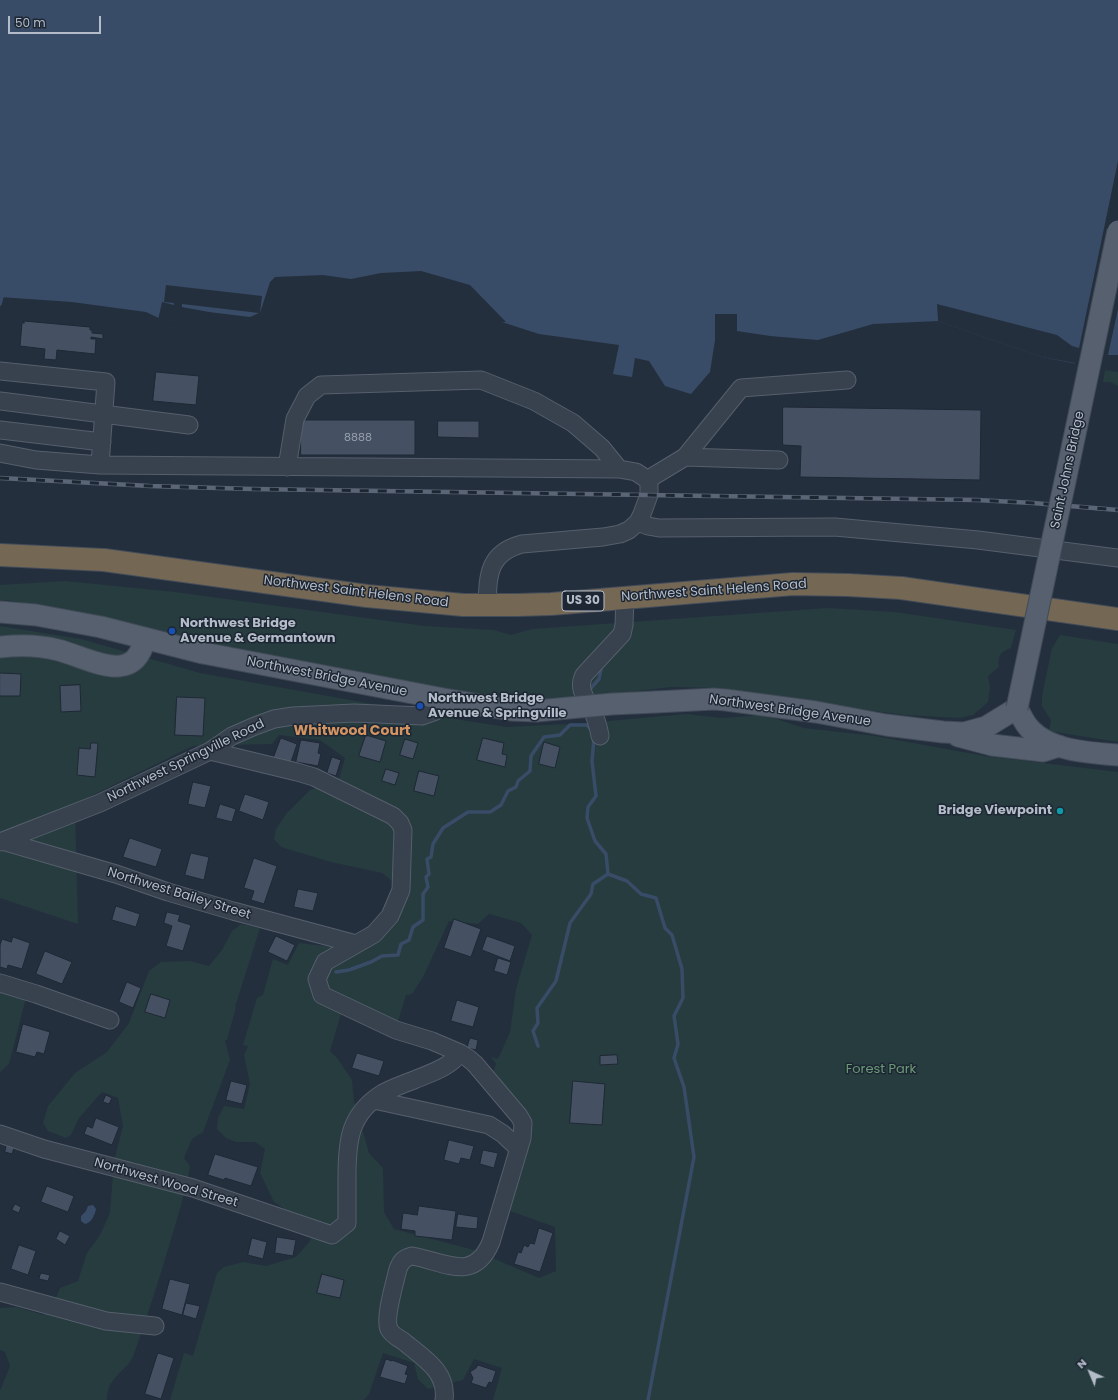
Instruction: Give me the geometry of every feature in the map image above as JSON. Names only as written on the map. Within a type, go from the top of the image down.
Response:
[{"type":"highway","name":"Northwest Saint Helens Road","points":[[0,555],[104,560],[367,596],[463,605],[487,606],[551,604],[793,584],[848,585],[901,588],[1118,619]]},
{"type":"main road","name":"Saint Johns Bridge","points":[[1017,708],[1118,231]]},
{"type":"main road","name":"Northwest Bridge Avenue","points":[[0,612],[36,615],[66,620],[101,627],[203,653],[444,699],[511,710],[536,711],[612,704],[714,699],[816,712],[886,725],[964,733],[986,727],[1017,708],[1027,726],[1041,738],[1059,746],[1081,751],[1118,755]]},
{"type":"main road","points":[[0,647],[32,645],[58,650],[104,665],[115,667],[124,666],[132,662],[143,650],[145,638]]},
{"type":"main road","name":"Northwest Bridge Avenue","points":[[943,732],[999,746],[1043,751],[1059,746]]},
{"type":"street","points":[[0,371],[106,382],[100,465]]},
{"type":"street","points":[[287,467],[295,419],[307,396],[321,385],[481,380],[534,402],[573,423],[602,448],[619,469]]},
{"type":"street","points":[[487,606],[489,572],[498,557],[512,546],[603,537],[620,534],[629,530],[638,522],[648,487],[685,457],[741,388],[847,380]]},
{"type":"street","points":[[0,401],[189,426]]},
{"type":"street","points":[[0,430],[102,442]]},
{"type":"street","points":[[0,454],[36,460],[100,465],[619,469],[636,472],[648,487]]},
{"type":"street","points":[[685,457],[779,460]]},
{"type":"street","points":[[638,522],[659,528],[835,527],[978,540],[1118,558]]},
{"type":"street","points":[[600,736],[595,717],[582,691],[582,680],[584,674],[622,634],[624,625],[625,597]]},
{"type":"street","name":"Northwest Springville Road","points":[[1,841],[100,803],[210,751],[232,736],[274,719],[293,716],[354,713],[422,716],[436,711],[444,699]]},
{"type":"street","points":[[210,751],[314,777],[393,816],[400,823],[403,830],[401,890],[390,916],[374,934],[325,962],[317,979],[322,995],[396,1030],[432,1040],[460,1053],[475,1064],[519,1116],[523,1123],[522,1138],[491,1242],[484,1255],[473,1264],[459,1267],[412,1256],[406,1257],[401,1262],[398,1269],[388,1314],[389,1329],[434,1367],[445,1390],[444,1400]]},
{"type":"street","name":"Northwest Bailey Street","points":[[1,841],[116,874],[168,892],[233,911],[356,944]]},
{"type":"street","points":[[0,983],[110,1020]]},
{"type":"street","points":[[374,1100],[398,1086],[443,1068],[456,1059],[460,1053]]},
{"type":"street","points":[[374,1100],[489,1125],[503,1134],[518,1149]]},
{"type":"street","name":"Northwest Wood Street","points":[[0,1134],[44,1149],[193,1188],[332,1235],[347,1223],[347,1152],[350,1136],[358,1116],[374,1100]]},
{"type":"street","points":[[0,1292],[106,1321],[155,1326]]},
{"type":"green space","points":[[1105,370],[1118,372],[1118,386],[1110,382],[1103,382]]},
{"type":"green space","points":[[65,581],[175,592],[425,626],[494,630],[511,635],[532,629],[828,608],[895,612],[1016,630],[1011,648],[1000,654],[999,667],[988,676],[990,687],[988,702],[973,715],[960,718],[905,715],[769,697],[723,688],[671,687],[540,703],[501,700],[205,649],[70,612],[13,601],[0,600],[0,585]]},
{"type":"green space","name":"Forest Park","points":[[0,626],[81,639],[200,673],[508,727],[587,723],[686,714],[722,718],[764,715],[804,728],[875,736],[985,756],[1118,772],[1118,1400],[493,1400],[502,1368],[474,1359],[463,1380],[428,1389],[418,1379],[414,1363],[383,1353],[369,1394],[364,1400],[170,1400],[184,1353],[193,1356],[217,1273],[224,1267],[243,1262],[266,1266],[296,1257],[310,1241],[314,1220],[291,1213],[274,1202],[260,1173],[265,1149],[255,1142],[236,1142],[226,1138],[217,1129],[218,1118],[224,1106],[244,1109],[250,1084],[244,1055],[248,1046],[243,1045],[257,998],[263,995],[273,959],[288,965],[299,943],[333,947],[373,928],[387,913],[396,884],[382,873],[331,862],[281,847],[274,839],[276,829],[286,814],[310,790],[339,779],[345,758],[320,740],[279,735],[272,744],[193,746],[75,804],[78,924],[0,898]],"holes":[[[489,914],[521,923],[532,935],[516,989],[510,1032],[498,1059],[491,1057],[496,1064],[493,1073],[530,1128],[507,1210],[555,1227],[556,1271],[539,1278],[474,1250],[394,1229],[384,1212],[383,1168],[369,1153],[354,1101],[352,1080],[338,1059],[330,1051],[341,1014],[331,1009],[333,1006],[358,1002],[398,1021],[406,995],[412,994],[423,977],[449,921],[478,924]]]},
{"type":"green space","points":[[1060,635],[1118,644],[1118,742],[1049,731],[1051,720],[1042,706],[1042,696],[1052,648]]},
{"type":"green space","points":[[241,924],[260,928],[235,1007],[227,1040],[225,1040],[230,1060],[203,1132],[192,1139],[184,1158],[190,1166],[188,1180],[156,1289],[131,1360],[110,1385],[107,1400],[0,1400],[0,1391],[10,1366],[5,1352],[0,1350],[0,1308],[16,1307],[44,1315],[56,1298],[60,1288],[78,1281],[87,1253],[100,1235],[110,1213],[114,1161],[123,1126],[118,1098],[102,1092],[79,1118],[71,1135],[66,1138],[48,1131],[43,1123],[48,1106],[75,1073],[107,1052],[129,1023],[149,971],[161,962],[190,961],[209,966],[222,950],[232,931]]},
{"type":"green space","points":[[0,988],[26,998],[9,1064],[0,1072]]},
{"type":"water","points":[[0,0],[1118,0],[1118,372],[1042,357],[938,321],[873,324],[818,340],[770,336],[737,331],[737,314],[715,314],[715,340],[710,372],[691,394],[665,386],[649,361],[635,358],[632,377],[613,374],[619,345],[539,334],[403,290],[320,289],[289,291],[282,295],[272,327],[165,321],[146,312],[72,302],[0,297]]},
{"type":"water","points":[[93,1205],[96,1209],[95,1214],[91,1220],[85,1224],[81,1221],[81,1216],[86,1211],[88,1206]]},
{"type":"pier","points":[[1118,161],[1118,309],[1108,355],[1118,355],[1118,372],[1105,370],[1105,372],[1075,365],[1075,363],[1042,357],[938,321],[937,304],[1057,335],[1072,346],[1079,348]]},
{"type":"pier","points":[[421,271],[470,285],[506,322],[500,322],[403,292],[347,296],[320,291],[289,292],[282,299],[275,325],[257,336],[185,327],[164,323],[158,320],[162,302],[174,305],[174,303],[164,302],[166,285],[262,296],[260,313],[270,282],[275,277],[323,275],[351,279],[381,273]],"holes":[[[182,304],[259,313],[250,317],[182,307]]]},
{"type":"building","points":[[24,321],[90,327],[92,333],[103,334],[103,339],[91,337],[91,339],[96,339],[95,354],[57,350],[56,360],[44,359],[45,349],[20,346],[22,323],[24,323]]},
{"type":"building","points":[[156,372],[199,376],[196,405],[153,401]]},
{"type":"building","points":[[783,407],[981,410],[980,480],[800,477],[801,446],[783,445]]},
{"type":"building","points":[[301,420],[415,420],[415,455],[301,455]]},
{"type":"building","points":[[438,421],[479,421],[479,438],[438,437]]},
{"type":"building","points":[[0,673],[21,674],[20,696],[0,696]]},
{"type":"building","points":[[80,685],[81,711],[61,712],[60,686]]},
{"type":"building","points":[[177,697],[205,698],[203,736],[175,735]]},
{"type":"building","points":[[366,735],[386,741],[380,762],[359,756]]},
{"type":"building","points":[[281,738],[297,744],[290,765],[273,759]]},
{"type":"building","points":[[483,738],[504,743],[502,754],[507,755],[505,767],[477,760]]},
{"type":"building","points":[[405,739],[418,743],[413,759],[400,755]]},
{"type":"building","points":[[301,740],[320,743],[318,753],[321,754],[318,766],[296,762]]},
{"type":"building","points":[[544,742],[560,747],[555,768],[539,764]]},
{"type":"building","points":[[91,743],[98,743],[95,777],[77,775],[79,748],[90,749]]},
{"type":"building","points":[[332,757],[341,760],[336,776],[327,773]]},
{"type":"building","points":[[386,769],[399,773],[395,785],[382,781]]},
{"type":"building","points":[[419,771],[439,776],[434,796],[414,791]]},
{"type":"building","points":[[193,782],[211,786],[205,808],[188,804]]},
{"type":"building","points":[[245,794],[269,802],[263,820],[239,811]]},
{"type":"building","points":[[220,804],[236,809],[232,822],[216,818]]},
{"type":"building","points":[[130,838],[162,849],[156,867],[123,857]]},
{"type":"building","points":[[191,853],[209,857],[204,880],[185,875]]},
{"type":"building","points":[[254,858],[277,866],[264,904],[251,900],[254,891],[244,888]]},
{"type":"building","points":[[298,889],[318,893],[313,911],[294,907]]},
{"type":"building","points":[[116,906],[140,914],[136,927],[112,920]]},
{"type":"building","points":[[167,912],[180,915],[178,921],[191,925],[183,951],[166,946],[172,926],[164,923]]},
{"type":"building","points":[[454,919],[481,929],[471,957],[444,948]]},
{"type":"building","points":[[276,936],[295,945],[287,961],[268,952]]},
{"type":"building","points":[[487,936],[515,946],[510,961],[482,950]]},
{"type":"building","points":[[13,937],[30,943],[22,969],[8,965],[7,969],[0,967],[0,945],[2,939],[11,942]]},
{"type":"building","points":[[45,951],[72,962],[62,984],[36,974]]},
{"type":"building","points":[[498,958],[511,962],[507,975],[494,971]]},
{"type":"building","points":[[127,982],[141,988],[133,1008],[119,1002]]},
{"type":"building","points":[[151,994],[170,1000],[165,1018],[145,1012]]},
{"type":"building","points":[[457,1000],[479,1007],[473,1027],[451,1021]]},
{"type":"building","points":[[23,1024],[50,1032],[44,1054],[37,1052],[35,1057],[16,1052]]},
{"type":"building","points":[[470,1038],[478,1040],[476,1050],[467,1048]]},
{"type":"building","points":[[357,1053],[384,1061],[379,1076],[352,1068]]},
{"type":"building","points":[[617,1055],[618,1064],[600,1065],[600,1056]]},
{"type":"building","points":[[231,1081],[247,1085],[242,1104],[226,1100]]},
{"type":"building","points":[[573,1081],[605,1084],[602,1125],[570,1123]]},
{"type":"building","points":[[106,1095],[112,1098],[109,1104],[103,1102]]},
{"type":"building","points":[[96,1118],[119,1127],[112,1145],[84,1134],[87,1126],[92,1128]]},
{"type":"building","points":[[449,1140],[474,1146],[470,1160],[461,1158],[459,1164],[444,1160]]},
{"type":"building","points":[[7,1143],[15,1145],[12,1154],[5,1152]]},
{"type":"building","points":[[483,1150],[498,1153],[494,1168],[480,1164]]},
{"type":"building","points":[[215,1154],[258,1167],[251,1186],[225,1178],[224,1180],[208,1175]]},
{"type":"building","points":[[47,1186],[74,1196],[68,1212],[41,1202]]},
{"type":"building","points":[[15,1204],[21,1207],[19,1213],[12,1210]]},
{"type":"building","points":[[419,1206],[456,1211],[452,1240],[415,1236],[415,1231],[401,1229],[403,1213],[417,1215]]},
{"type":"building","points":[[458,1214],[478,1217],[477,1229],[456,1227]]},
{"type":"building","points":[[539,1228],[553,1233],[540,1272],[514,1264],[518,1252],[521,1253],[524,1245],[528,1247],[530,1243],[534,1244]]},
{"type":"building","points":[[60,1231],[70,1236],[65,1245],[56,1239]]},
{"type":"building","points":[[277,1237],[296,1240],[293,1256],[275,1253]]},
{"type":"building","points":[[252,1238],[267,1242],[263,1259],[248,1255]]},
{"type":"building","points":[[19,1245],[36,1251],[28,1275],[11,1269]]},
{"type":"building","points":[[41,1273],[50,1275],[48,1281],[39,1279]]},
{"type":"building","points":[[322,1274],[344,1280],[340,1298],[317,1293]]},
{"type":"building","points":[[170,1279],[190,1284],[182,1315],[162,1309]]},
{"type":"building","points":[[186,1303],[200,1306],[196,1319],[183,1315]]},
{"type":"building","points":[[158,1353],[174,1358],[161,1399],[145,1394]]},
{"type":"building","points":[[386,1359],[408,1366],[405,1374],[408,1375],[405,1384],[380,1377]]},
{"type":"building","points":[[478,1365],[496,1371],[492,1383],[489,1382],[486,1388],[471,1383],[473,1378],[470,1372]]},
{"type":"waterway","points":[[0,304],[3,293]]},
{"type":"waterway","points":[[591,688],[599,679],[602,665]]},
{"type":"waterway","points":[[336,972],[349,970],[371,962],[382,956],[398,955],[401,944],[409,940],[413,927],[423,920],[423,894],[428,887],[426,877],[429,874],[427,859],[431,857],[433,844],[443,828],[468,812],[490,812],[501,805],[508,791],[516,787],[518,781],[530,771],[531,756],[544,737],[560,735],[570,725],[587,725],[593,732]]},
{"type":"waterway","points":[[594,738],[592,761],[596,796],[588,807],[587,818],[595,841],[606,854],[608,874]]},
{"type":"waterway","points":[[608,874],[627,881],[641,894],[656,898],[665,928],[672,935],[682,969],[683,998],[674,1016],[678,1044],[674,1058],[684,1087],[694,1157],[648,1400]]},
{"type":"waterway","points":[[538,1046],[533,1031],[538,1023],[537,1008],[556,981],[570,923],[591,894],[593,884],[608,874]]},
{"type":"railway","points":[[0,478],[150,486],[252,489],[977,500],[1118,510]]},
{"type":"place","name":"Northwest Bridge Avenue & Germantown","points":[[172,631]]},
{"type":"place","name":"Northwest Bridge Avenue & Springville","points":[[420,706]]},
{"type":"place","name":"Bridge Viewpoint","points":[[1060,811]]},
{"type":"district","name":"Whitwood Court","points":[[352,731]]}]
